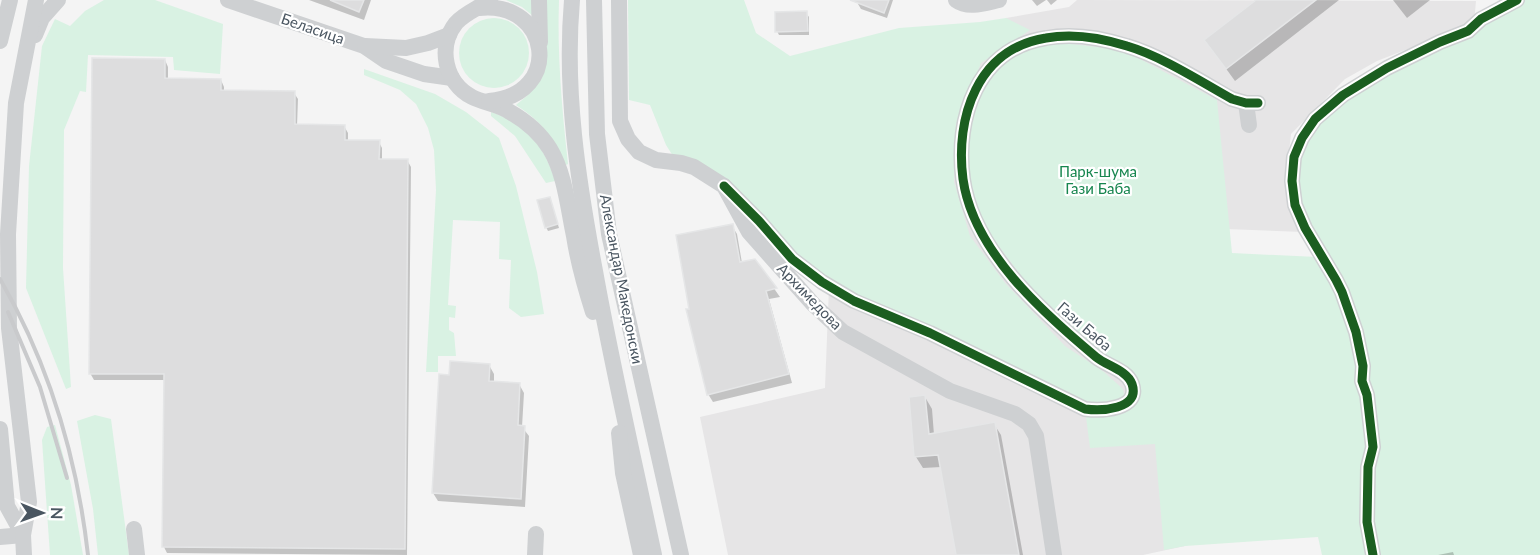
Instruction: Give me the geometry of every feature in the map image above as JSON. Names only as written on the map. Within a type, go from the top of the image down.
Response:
[{"type":"street","points":[[24,555],[23,535],[29,502],[9,328],[8,234],[13,139],[24,57],[36,0]]},
{"type":"street","points":[[24,57],[42,18],[58,0]]},
{"type":"street","name":"Беласица","points":[[228,0],[364,46],[386,61],[424,74],[452,78]]},
{"type":"street","points":[[488,101],[505,100],[520,93],[531,81],[538,65],[540,49],[539,0]]},
{"type":"street","name":"Александар Македонски","points":[[572,0],[570,100],[581,195],[608,340],[654,555]]},
{"type":"street","name":"Александар Македонски","points":[[594,0],[597,135],[609,234],[681,555]]},
{"type":"street","points":[[596,38],[602,0]]},
{"type":"street","points":[[619,0],[620,121],[628,139],[639,152],[656,160],[694,167],[724,186]]},
{"type":"street","points":[[956,0],[968,5],[999,0]]},
{"type":"street","points":[[1373,555],[1367,522],[1368,467],[1373,447],[1367,396],[1362,381],[1363,366],[1356,332],[1342,292],[1298,215],[1293,193],[1294,157],[1302,138],[1315,120],[1343,95],[1387,68],[1468,31],[1482,19],[1517,0]]},
{"type":"street","points":[[540,49],[531,27],[514,11],[484,4],[466,14],[456,23],[445,49],[446,64],[452,78],[461,89],[474,97],[510,111],[529,125],[551,150],[566,199],[592,310],[608,340]]},
{"type":"street","points":[[0,41],[7,5]]},
{"type":"street","name":"Беласица","points":[[364,46],[405,48],[449,35]]},
{"type":"street","name":"Гази Баба","points":[[724,186],[792,259],[822,282],[854,301],[930,333],[1085,409],[1106,410],[1127,403],[1133,386],[1129,380],[1080,344],[1024,289],[991,250],[973,216],[965,192],[962,165],[963,135],[970,99],[985,72],[997,61],[1026,44],[1038,39],[1058,36],[1105,40],[1144,51],[1252,103],[1249,125]]},
{"type":"street","name":"Архимедова","points":[[724,186],[748,232],[813,304],[843,332],[950,390],[1015,414],[1029,423],[1036,436],[1054,555]]},
{"type":"street","points":[[620,399],[618,418],[623,472],[641,555]]},
{"type":"street","points":[[0,429],[7,506],[23,535]]},
{"type":"street","points":[[134,529],[137,555]]},
{"type":"street","points":[[535,555],[536,534]]},
{"type":"street","points":[[0,537],[23,535]]},
{"type":"shaded area","points":[[1077,0],[1476,1],[1474,23],[1377,61],[1345,79],[1291,134],[1288,160],[1303,232],[1172,227],[1185,546],[1143,555],[728,555],[700,417],[825,388],[834,160],[977,58],[1006,18],[1069,7]]},
{"type":"green space","points":[[104,0],[155,0],[223,24],[220,74],[174,70],[173,57],[88,55],[86,92],[80,91],[64,130],[63,268],[71,387],[66,389],[26,288],[29,166],[42,46],[55,19],[70,26],[85,11]]},
{"type":"green space","points":[[506,0],[534,0],[533,16],[522,7]]},
{"type":"green space","points":[[542,0],[559,0],[559,62],[568,164],[566,165],[546,131],[516,105],[539,82],[547,58]]},
{"type":"green space","points":[[628,0],[744,0],[756,33],[790,56],[899,28],[1006,18],[1030,30],[981,63],[956,124],[954,182],[970,236],[1005,283],[1065,346],[1104,372],[1123,389],[1124,394],[1120,401],[1089,405],[847,292],[812,269],[756,214],[673,156],[666,145],[650,105],[629,100]]},
{"type":"green space","name":"Парк-шума Гази Баба","points":[[1517,0],[1540,0],[1540,555],[1322,555],[1318,537],[1185,546],[1164,550],[1155,444],[1090,448],[1085,409],[1107,410],[1133,386],[1052,317],[974,213],[963,143],[985,74],[1012,55],[1055,42],[1123,50],[1217,100],[1232,253],[1317,257],[1292,181],[1315,119]]},
{"type":"green space","points":[[501,18],[514,24],[523,33],[527,39],[529,53],[527,67],[519,78],[508,86],[487,88],[469,78],[461,67],[459,46],[469,28],[480,20]]},
{"type":"green space","points":[[364,69],[435,94],[466,112],[499,138],[516,186],[537,272],[544,314],[521,317],[509,308],[511,260],[499,259],[500,222],[453,220],[448,305],[456,306],[455,318],[449,317],[449,330],[454,333],[456,356],[438,356],[438,372],[426,372],[436,190],[434,150],[428,128],[416,104],[400,90],[364,75]]},
{"type":"green space","points":[[491,112],[514,123],[532,138],[546,157],[555,181],[546,183],[515,136],[491,116]]},
{"type":"green space","points":[[95,415],[111,419],[129,555],[98,555],[93,509],[77,421]]},
{"type":"green space","points":[[55,425],[71,485],[83,555],[50,555],[42,440],[47,427]]},
{"type":"building","points":[[330,0],[364,0],[359,12]]},
{"type":"building","points":[[850,0],[889,0],[884,13]]},
{"type":"building","points":[[1256,0],[1316,0],[1226,69],[1204,40]]},
{"type":"building","points":[[807,11],[808,31],[775,32],[775,12]]},
{"type":"building","points":[[92,58],[165,59],[165,78],[221,79],[221,90],[295,91],[295,124],[345,125],[345,140],[380,140],[379,159],[408,159],[405,549],[162,547],[164,374],[89,374]]},
{"type":"building","points":[[550,197],[558,224],[545,228],[537,200]]},
{"type":"building","points":[[733,224],[740,262],[755,259],[777,288],[766,291],[789,374],[707,395],[686,309],[689,309],[676,235]]},
{"type":"building","points":[[450,361],[490,364],[489,381],[520,383],[518,425],[525,426],[521,499],[432,493],[439,374],[449,375]]},
{"type":"building","points":[[925,395],[929,434],[995,422],[1019,555],[956,555],[938,455],[914,457],[909,397]]},
{"type":"railway","points":[[0,279],[33,344],[58,412],[76,483],[88,555]]},
{"type":"railway","points":[[8,312],[40,387],[67,478]]},
{"type":"cycle path","points":[[1373,555],[1367,522],[1368,467],[1373,447],[1367,395],[1362,381],[1363,366],[1356,332],[1342,292],[1305,228],[1295,205],[1292,181],[1294,157],[1302,138],[1315,119],[1343,95],[1387,68],[1468,31],[1481,19],[1517,0]]},
{"type":"cycle path","points":[[724,186],[792,259],[822,282],[854,301],[930,333],[1085,409],[1109,409],[1125,404],[1131,399],[1133,393],[1129,379],[1096,357],[1033,300],[996,255],[969,206],[961,156],[968,110],[976,90],[987,71],[1003,56],[1022,45],[1046,38],[1076,36],[1140,50],[1232,99],[1246,103],[1258,103]]}]
